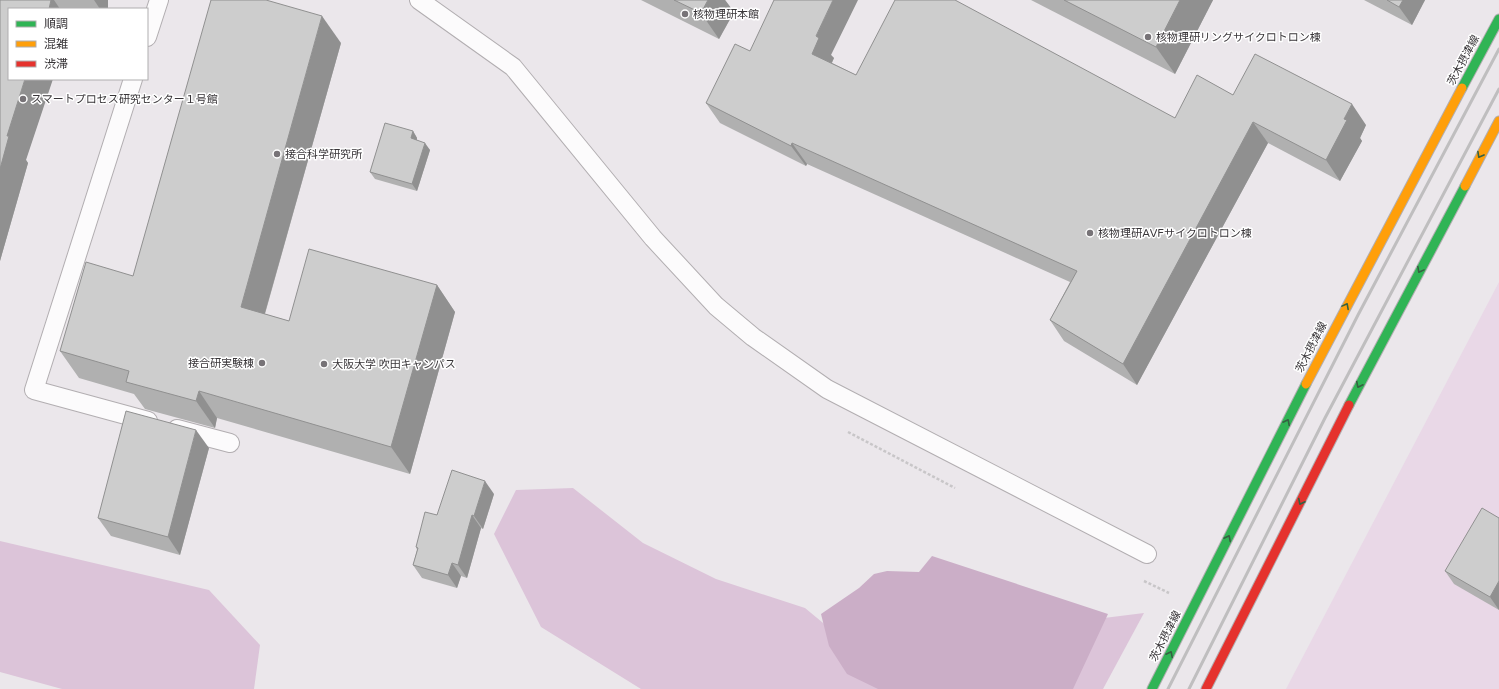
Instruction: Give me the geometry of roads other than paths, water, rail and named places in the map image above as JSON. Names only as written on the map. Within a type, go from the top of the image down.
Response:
[{"type":"main road","name":"茨木摂津線","points":[[1152,689],[1322,352],[1499,19]]},
{"type":"main road","points":[[1206,689],[1366,371],[1499,121]]},
{"type":"lane","points":[[148,33],[159,0]]},
{"type":"lane","points":[[419,0],[513,67],[653,238],[716,306],[753,337],[827,389],[1147,554]]},
{"type":"lane","points":[[133,80],[34,390],[230,444]]},
{"type":"railway","points":[[1168,689],[1358,315],[1499,49]]},
{"type":"railway","points":[[1189,689],[1325,418],[1499,89]]},
{"type":"place","name":"核物理研本館","points":[[685,14]]},
{"type":"place","name":"核物理研リングサイクロトロン棟","points":[[1148,37]]},
{"type":"place","name":"スマートプロセス研究センター１号館","points":[[23,99]]},
{"type":"place","name":"接合科学研究所","points":[[277,154]]},
{"type":"place","name":"核物理研AVFサイクロトロン棟","points":[[1090,233]]},
{"type":"place","name":"接合研実験棟","points":[[262,363]]},
{"type":"place","name":"大阪大学 吹田キャンパス","points":[[324,364]]}]
